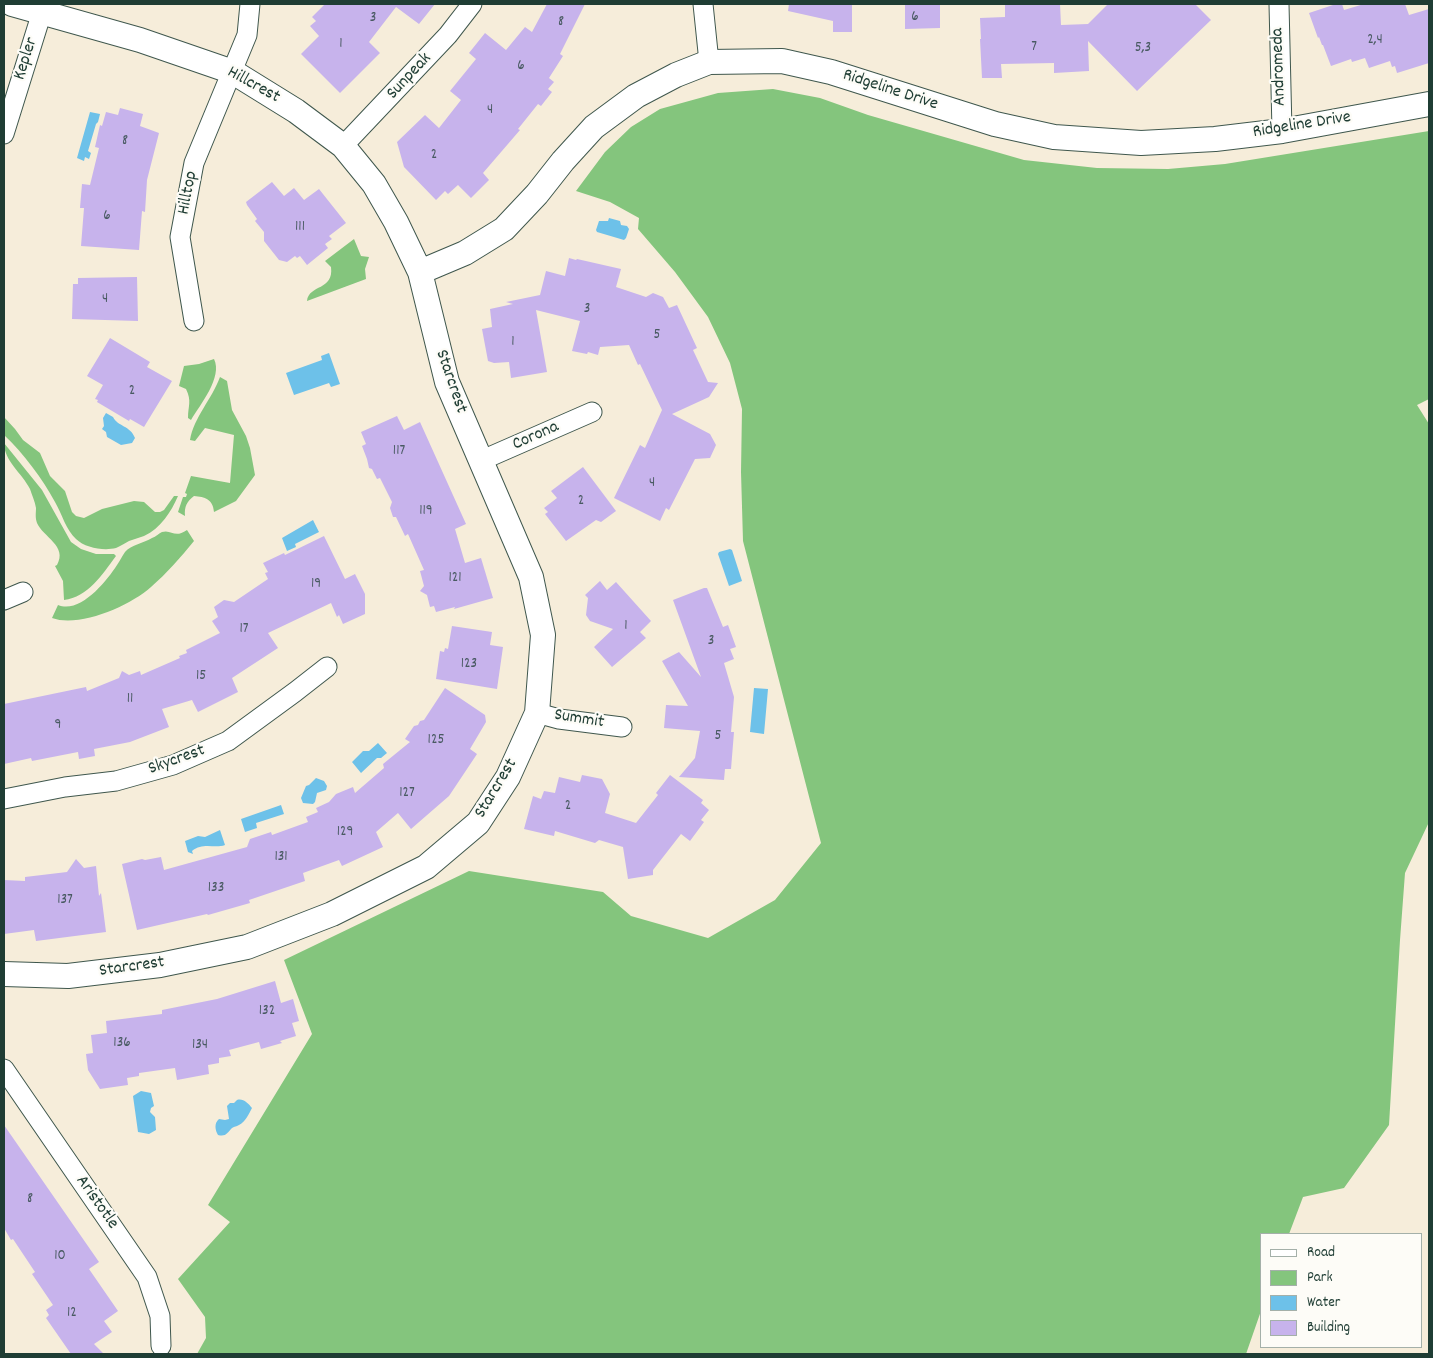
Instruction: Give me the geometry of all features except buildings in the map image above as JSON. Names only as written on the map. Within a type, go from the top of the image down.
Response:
[{"type":"street","name":"Hillcrest","points":[[12,4],[140,40],[232,72],[296,111],[343,146],[374,184],[396,222],[420,272]]},
{"type":"street","name":"Hilltop","points":[[194,321],[180,237],[194,163],[247,35],[250,4]]},
{"type":"street","name":"Sunpeak","points":[[343,146],[442,42],[472,4]]},
{"type":"street","points":[[703,4],[705,38],[709,62]]},
{"type":"street","name":"Andromeda","points":[[1279,4],[1282,131]]},
{"type":"street","name":"Kepler","points":[[4,134],[42,12]]},
{"type":"street","name":"Ridgeline Drive","points":[[420,272],[465,253],[504,229],[537,194],[594,127],[636,96],[676,75],[709,62],[782,61],[831,72],[995,124],[1054,137],[1141,143],[1215,139],[1282,131],[1429,104]]},
{"type":"street","name":"Starcrest","points":[[4,974],[68,976],[160,965],[247,946],[332,914],[426,867],[478,823],[508,777],[536,713],[543,636],[532,577],[447,382],[420,272]]},
{"type":"street","name":"Corona","points":[[480,461],[592,412]]},
{"type":"street","points":[[4,600],[23,592]]},
{"type":"street","name":"Skycrest","points":[[4,799],[65,787],[116,781],[172,765],[228,741],[327,666]]},
{"type":"street","name":"Summit","points":[[536,713],[559,719],[622,727]]},
{"type":"street","name":"Aristotle","points":[[4,1070],[147,1277],[160,1316],[162,1346]]},
{"type":"green space","points":[[773,89],[820,98],[868,115],[1024,160],[1097,168],[1168,169],[1225,164],[1429,131],[1429,399],[1417,405],[1429,424],[1429,822],[1405,873],[1389,1125],[1344,1188],[1303,1197],[1289,1233],[1260,1233],[1260,1314],[1246,1354],[197,1354],[206,1338],[205,1317],[178,1279],[230,1222],[208,1205],[312,1034],[284,960],[469,871],[603,892],[631,916],[708,938],[775,900],[821,843],[743,541],[742,409],[730,363],[708,317],[675,272],[638,229],[639,218],[610,202],[576,191],[605,152],[631,127],[660,109],[718,93]]},
{"type":"green space","points":[[354,239],[361,256],[369,257],[365,269],[366,279],[307,301],[312,292],[329,280],[331,267],[325,261]]},
{"type":"green space","points":[[214,359],[216,366],[213,382],[205,399],[191,420],[188,418],[188,393],[186,389],[179,386],[184,366]]},
{"type":"green space","points":[[220,377],[227,381],[232,410],[246,436],[255,475],[236,501],[214,512],[210,501],[194,496],[186,504],[185,516],[178,512],[183,497],[186,497],[187,494],[185,493],[191,476],[230,483],[234,435],[205,428],[195,441],[190,440],[195,424]]},
{"type":"green space","points":[[4,417],[23,440],[40,453],[50,476],[65,491],[72,512],[76,516],[84,518],[102,509],[134,501],[144,502],[155,512],[160,512],[164,510],[174,496],[178,496],[169,514],[150,533],[116,548],[100,549],[84,545],[67,527],[55,502],[38,475],[19,450],[4,435]]},
{"type":"green space","points":[[4,443],[42,490],[71,542],[81,549],[96,554],[114,554],[116,556],[94,584],[80,595],[64,600],[63,581],[55,566],[60,558],[59,552],[37,523],[36,506],[30,489],[7,456]]},
{"type":"green space","points":[[187,530],[194,541],[168,571],[142,594],[118,608],[90,618],[63,620],[52,618],[58,605],[66,607],[75,605],[92,595],[106,580],[125,552],[131,548],[165,531],[179,534]]},
{"type":"water","points":[[90,112],[100,114],[88,151],[91,153],[89,159],[85,157],[84,161],[77,158]]},
{"type":"water","points":[[609,218],[620,221],[621,225],[627,226],[629,229],[624,240],[597,232],[599,221],[608,221]]},
{"type":"water","points":[[329,353],[340,384],[331,387],[329,383],[294,395],[286,373],[322,360],[321,356]]},
{"type":"water","points":[[106,413],[133,434],[135,438],[132,443],[121,445],[107,437],[106,432],[102,429],[104,426],[103,418]]},
{"type":"water","points":[[313,520],[319,532],[295,544],[296,547],[287,551],[282,538]]},
{"type":"water","points":[[730,549],[732,550],[742,581],[729,586],[718,554]]},
{"type":"water","points":[[754,688],[768,689],[764,734],[750,732]]},
{"type":"water","points":[[378,743],[387,753],[381,758],[377,758],[361,773],[352,762],[363,751],[369,751]]},
{"type":"water","points":[[316,778],[324,781],[327,786],[326,790],[317,793],[313,804],[303,803],[301,798],[306,786]]},
{"type":"water","points":[[281,805],[284,814],[256,823],[257,828],[245,832],[241,819]]},
{"type":"water","points":[[220,830],[225,845],[196,848],[192,851],[193,854],[188,852],[185,841],[198,836],[205,837]]},
{"type":"water","points":[[141,1091],[151,1093],[154,1106],[150,1112],[155,1117],[156,1130],[149,1134],[138,1132],[133,1096]]},
{"type":"water","points":[[237,1100],[243,1100],[249,1104],[252,1108],[250,1113],[241,1124],[232,1128],[225,1135],[218,1135],[216,1122],[219,1119],[229,1119],[227,1106]]}]
